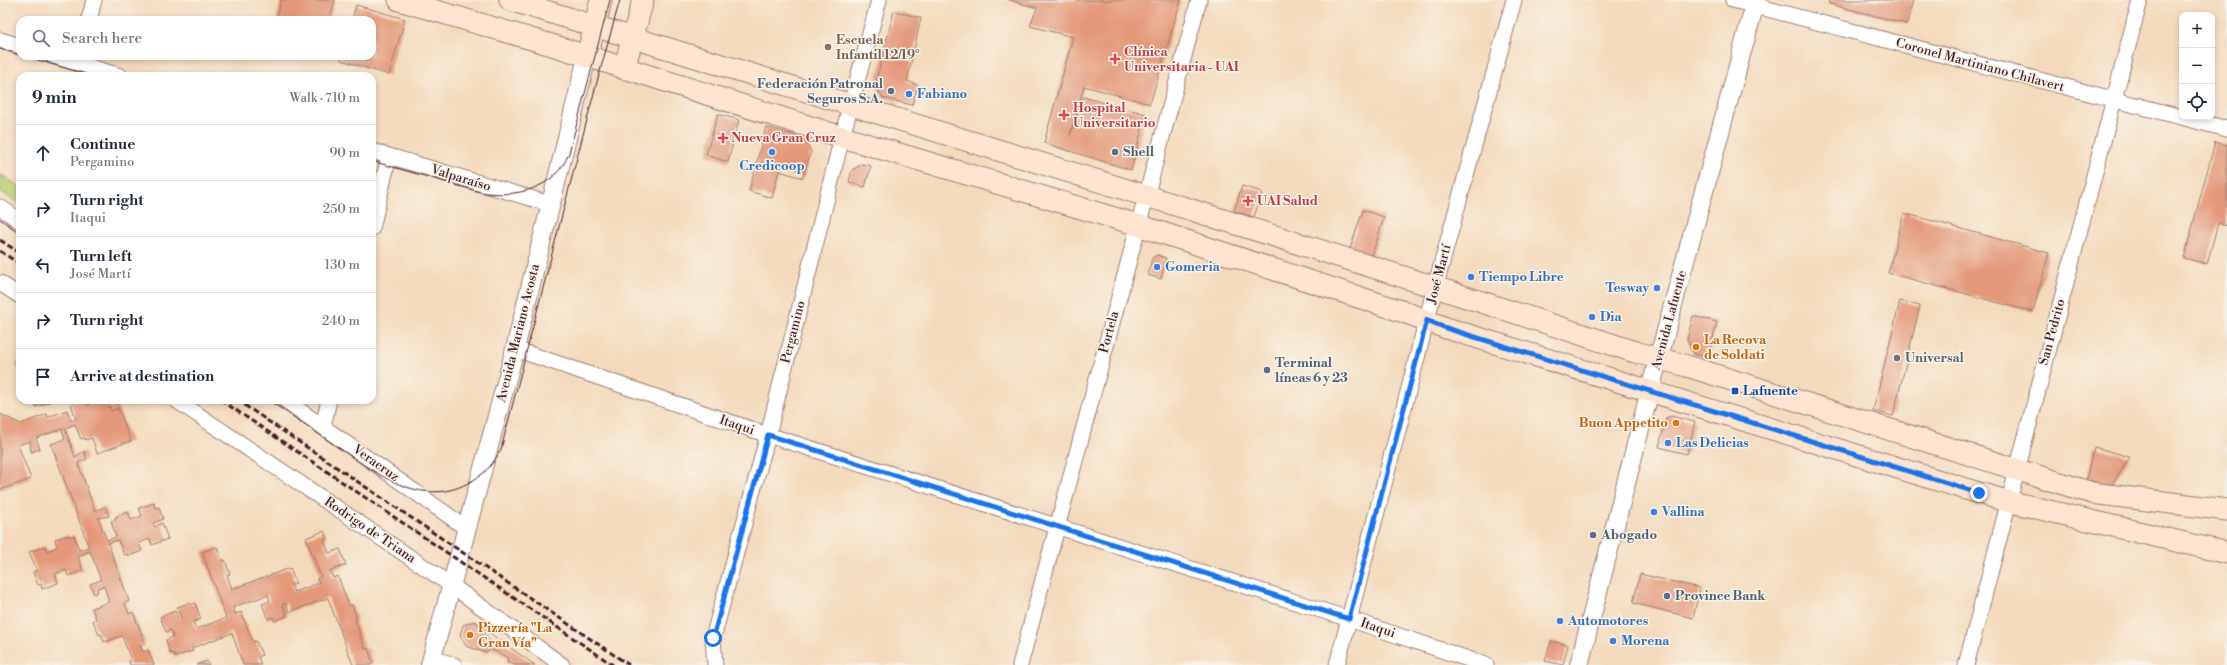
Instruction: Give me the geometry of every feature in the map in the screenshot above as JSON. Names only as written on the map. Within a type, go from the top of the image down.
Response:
[{"type":"main road","points":[[399,0],[624,68],[842,137],[1138,225],[1427,320],[1446,328],[2007,501],[2227,553]]},
{"type":"main road","points":[[510,0],[594,26],[633,36],[851,105],[1096,179],[1435,288],[2016,469],[2104,495],[2227,510]]},
{"type":"main road","name":"Avenida Mariano Acosta","points":[[587,57],[601,0]]},
{"type":"main road","points":[[624,68],[643,0]]},
{"type":"street","points":[[90,16],[94,0]]},
{"type":"street","name":"Pergamino","points":[[715,665],[713,638],[768,435],[842,137],[879,0]]},
{"type":"street","name":"Portela","points":[[1020,665],[1199,0]]},
{"type":"street","name":"José Martí","points":[[1336,665],[1435,288],[1514,0]]},
{"type":"street","name":"Coronel Martiniano Chilavert","points":[[1732,0],[1755,3],[2112,100],[2227,129]]},
{"type":"street","name":"San Pedrito","points":[[1966,665],[2007,501],[2112,100],[2140,0]]},
{"type":"street","name":"Avenida Lafuente","points":[[1579,665],[1659,358],[1755,3]]},
{"type":"street","points":[[0,40],[16,45]]},
{"type":"street","name":"Avenida Mariano Acosta","points":[[431,662],[515,349],[587,57]]},
{"type":"street","points":[[80,60],[108,72]]},
{"type":"street","name":"Valparaíso","points":[[376,152],[550,204]]},
{"type":"street","points":[[376,211],[389,156]]},
{"type":"street","points":[[0,207],[16,218]]},
{"type":"street","points":[[0,283],[16,293]]},
{"type":"street","name":"Itaqui","points":[[515,349],[768,435],[1349,619],[1486,665]]},
{"type":"street","name":"Rodrigo de Triana","points":[[182,404],[451,585],[562,665]]},
{"type":"street","name":"Veracruz","points":[[290,404],[466,528]]},
{"type":"street","points":[[322,426],[328,404]]},
{"type":"street","points":[[431,662],[454,665]]},
{"type":"green space","points":[[0,174],[16,184],[16,202],[0,191]]},
{"type":"building","points":[[281,0],[335,0],[330,16],[277,16]]},
{"type":"building","name":"Clínica Universitaria - UAI","points":[[1009,0],[1181,0],[1150,104],[1084,86],[1070,135],[1083,97],[1146,114],[1131,170],[1044,143],[1073,37],[1030,26],[1037,8]]},
{"type":"building","points":[[1829,0],[1913,0],[1907,24],[1829,4]]},
{"type":"building","points":[[356,5],[405,19],[389,75],[341,60],[376,60],[376,16],[353,16]]},
{"type":"building","points":[[894,11],[921,18],[907,81],[918,85],[912,105],[883,98],[875,85]]},
{"type":"building","name":"Nueva Gran Cruz","points":[[718,114],[739,120],[728,162],[706,155]]},
{"type":"building","name":"Credicoop","points":[[766,127],[802,137],[811,151],[803,178],[779,171],[772,198],[749,191]]},
{"type":"building","points":[[2215,142],[2227,145],[2227,226],[2218,223],[2207,264],[2184,258]]},
{"type":"building","points":[[863,164],[871,166],[865,187],[849,182],[852,170]]},
{"type":"building","name":"UAI Salud","points":[[1242,186],[1262,192],[1254,217],[1234,211]]},
{"type":"building","points":[[1363,210],[1384,217],[1372,256],[1350,249]]},
{"type":"building","points":[[1904,213],[2049,253],[2033,312],[1888,273]]},
{"type":"building","name":"Gomeria","points":[[1157,255],[1166,258],[1161,279],[1148,275],[1152,258]]},
{"type":"building","name":"Universal","points":[[1900,301],[1920,306],[1893,416],[1873,411]]},
{"type":"building","points":[[1693,316],[1717,322],[1708,358],[1694,354],[1687,339]]},
{"type":"building","points":[[35,404],[44,404],[36,407]]},
{"type":"building","points":[[71,404],[118,404],[109,407],[111,411],[118,408],[131,441],[97,453],[92,438],[86,440],[85,438],[81,439],[75,424],[65,428],[75,457],[84,451],[87,459],[78,463],[95,511],[105,507],[109,516],[98,518],[107,540],[116,537],[111,521],[116,520],[115,517],[128,512],[131,520],[142,516],[139,508],[154,503],[155,508],[159,507],[163,519],[153,523],[154,527],[162,523],[168,539],[152,545],[150,539],[139,543],[142,551],[129,556],[129,554],[124,555],[118,540],[108,543],[129,601],[125,603],[129,614],[133,612],[145,643],[140,645],[143,652],[148,650],[154,665],[130,665],[129,661],[131,660],[122,636],[104,642],[101,634],[99,635],[93,621],[96,619],[92,608],[109,602],[104,586],[97,588],[98,592],[94,594],[90,584],[101,580],[90,551],[78,556],[83,570],[68,576],[66,570],[55,574],[58,583],[42,589],[41,584],[38,585],[33,572],[37,570],[29,552],[45,546],[47,551],[57,547],[55,539],[68,535],[69,537],[74,535],[79,550],[89,547],[51,444],[65,439],[62,429],[36,438],[40,449],[31,452],[30,441],[18,445],[31,479],[0,490],[0,414],[21,424],[47,414],[48,417],[67,410],[71,421],[76,419]]},
{"type":"building","points":[[1671,416],[1695,422],[1687,454],[1659,447],[1666,418]]},
{"type":"building","points":[[2094,447],[2130,457],[2111,486],[2086,480]]},
{"type":"building","points":[[324,531],[327,539],[324,540],[329,553],[340,549],[346,565],[330,571],[333,578],[338,576],[349,606],[352,605],[357,619],[355,620],[365,649],[368,648],[373,663],[371,665],[353,665],[328,598],[289,612],[286,603],[283,604],[287,616],[274,621],[273,617],[268,619],[262,604],[270,601],[268,595],[233,607],[235,614],[241,612],[253,642],[256,641],[262,655],[258,657],[261,665],[243,665],[232,633],[192,648],[193,651],[175,657],[173,653],[170,654],[166,640],[173,637],[171,630],[166,632],[160,617],[175,611],[178,619],[181,618],[177,607],[189,603],[190,605],[195,603],[201,619],[193,622],[196,629],[226,618],[202,552],[217,547],[222,561],[225,560],[230,574],[227,575],[232,589],[290,568],[296,584],[291,585],[294,592],[319,583],[317,578],[321,577],[306,538]]},
{"type":"building","name":"Province Bank","points":[[1640,574],[1700,588],[1693,618],[1633,603]]},
{"type":"building","points":[[474,621],[535,665],[515,665],[507,662],[508,657],[490,649],[487,653],[466,646],[460,635],[463,625]]},
{"type":"building","points":[[1551,641],[1568,645],[1563,665],[1545,661]]},
{"type":"building","points":[[207,661],[209,665],[196,665]]},
{"type":"tram line","points":[[376,162],[480,192],[493,194],[520,192],[532,189],[544,183],[554,176],[563,166],[569,153],[610,0]]},
{"type":"tram line","points":[[274,404],[382,476],[415,490],[433,492],[450,490],[474,480],[488,469],[501,449],[595,89],[620,0]]},
{"type":"tram line","points":[[0,49],[16,54]]},
{"type":"tram line","points":[[38,60],[79,72]]},
{"type":"tram line","points":[[0,219],[16,230]]},
{"type":"railway","points":[[0,240],[16,250]]},
{"type":"railway","points":[[0,251],[16,261]]},
{"type":"railway","points":[[227,404],[613,665]]},
{"type":"railway","points":[[243,404],[629,665]]},
{"type":"place","name":"Escuela Infantil 12/19°","points":[[828,47]]},
{"type":"place","name":"Clínica Universitaria - UAI","points":[[1115,59]]},
{"type":"place","name":"Federación Patronal Seguros S.A.","points":[[891,91]]},
{"type":"place","name":"Fabiano","points":[[909,94]]},
{"type":"place","name":"Hospital Universitario","points":[[1064,115]]},
{"type":"place","name":"Nueva Gran Cruz","points":[[723,138]]},
{"type":"place","name":"Credicoop","points":[[772,152]]},
{"type":"place","name":"Shell","points":[[1115,152]]},
{"type":"place","name":"UAI Salud","points":[[1248,201]]},
{"type":"place","name":"Gomeria","points":[[1157,267]]},
{"type":"place","name":"Tiempo Libre","points":[[1471,277]]},
{"type":"place","name":"Tesway","points":[[1657,288]]},
{"type":"place","name":"Dia","points":[[1592,317]]},
{"type":"place","name":"La Recova de Soldati","points":[[1696,347]]},
{"type":"place","name":"Universal","points":[[1897,358]]},
{"type":"place","name":"Terminal líneas 6 y 23","points":[[1267,370]]},
{"type":"place","name":"Lafuente","points":[[1735,391]]},
{"type":"place","name":"Buon Appetito","points":[[1676,423]]},
{"type":"place","name":"Las Delicias","points":[[1668,443]]},
{"type":"place","name":"Vallina","points":[[1654,512]]},
{"type":"place","name":"Abogado","points":[[1593,535]]},
{"type":"place","name":"Province Bank","points":[[1667,596]]},
{"type":"place","name":"Automotores","points":[[1560,621]]},
{"type":"place","name":"Pizzería \"La Gran Vía\"","points":[[470,635]]},
{"type":"place","name":"Morena","points":[[1613,641]]},
{"type":"route","points":[[713,638],[768,435],[1349,619],[1427,320],[1446,328],[1979,493]]}]
